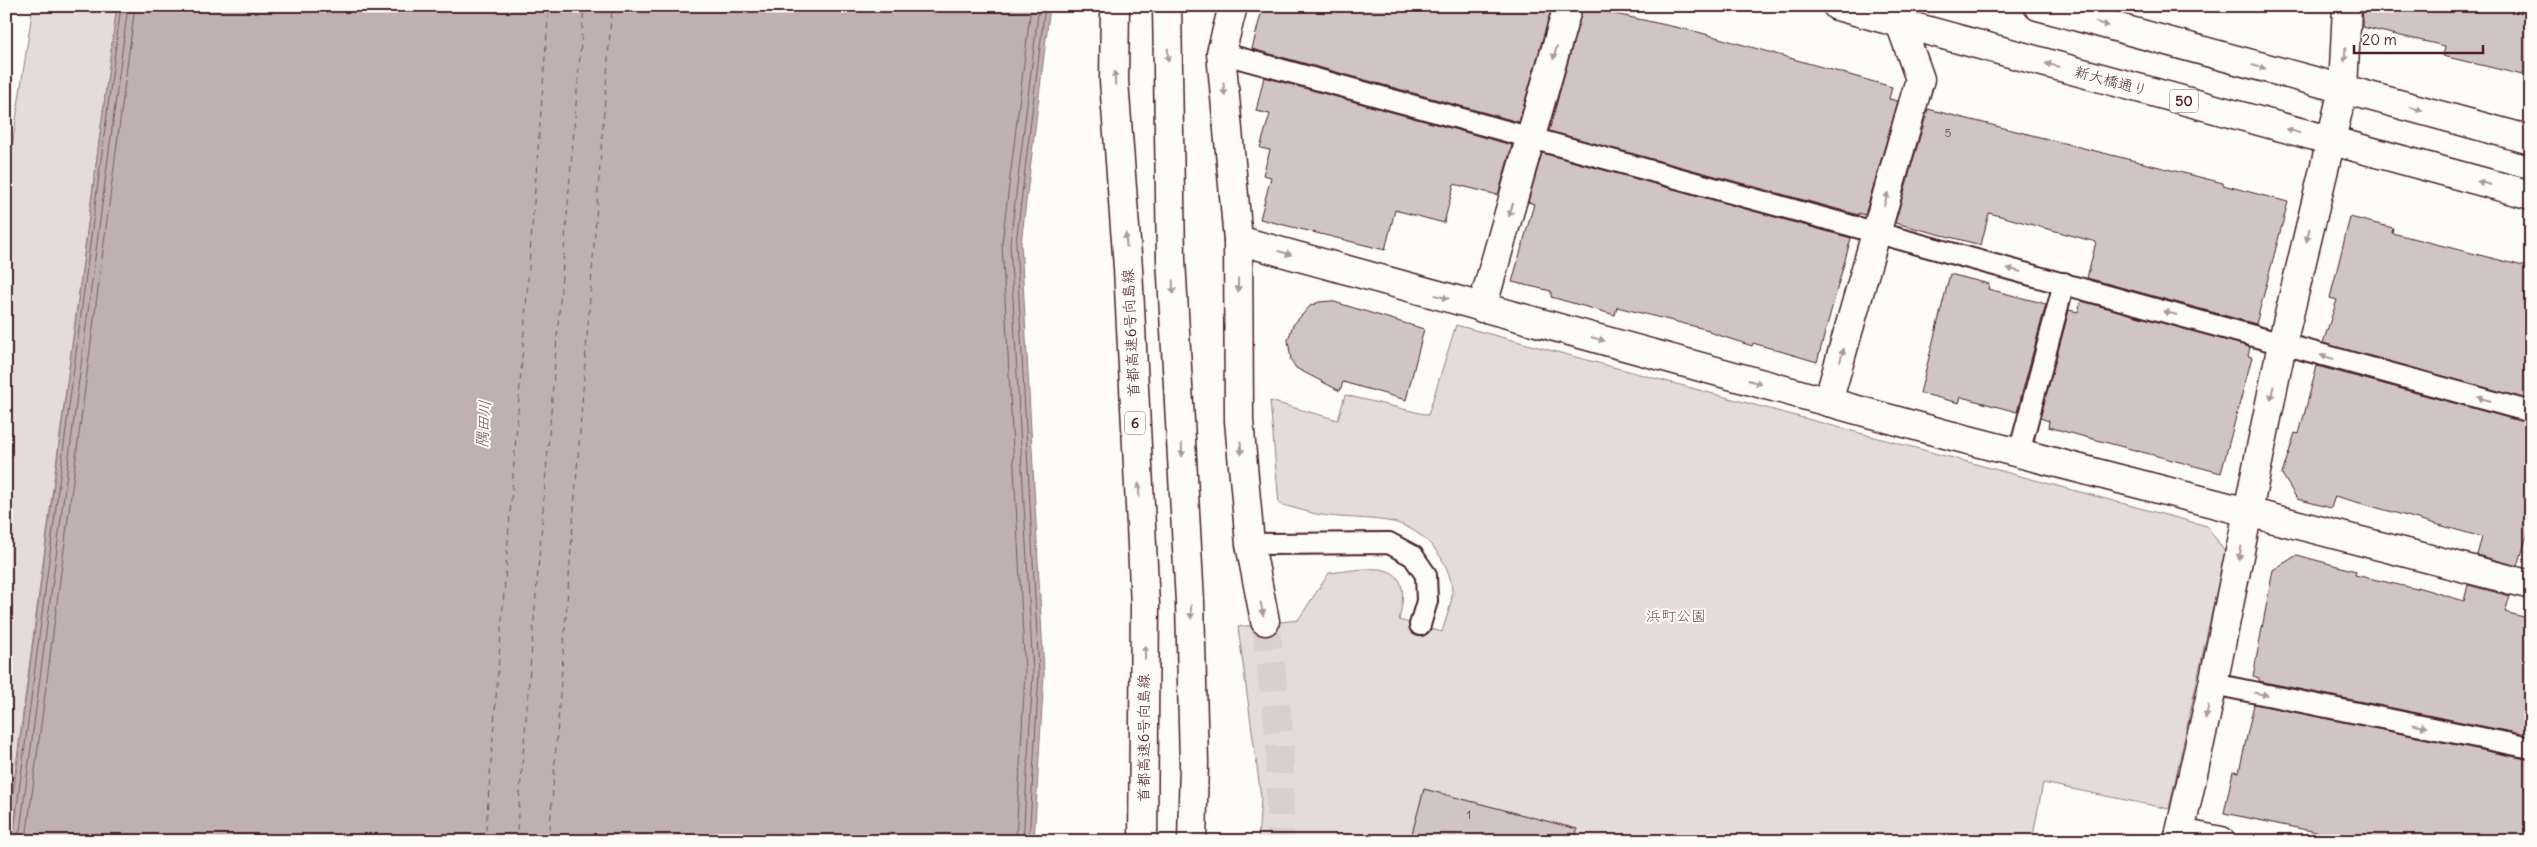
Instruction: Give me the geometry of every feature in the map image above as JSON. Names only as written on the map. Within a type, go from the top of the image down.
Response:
[{"type":"main road","name":"首都高速6号向島線","points":[[1115,6],[1114,81],[1128,268],[1144,605],[1143,841]]},
{"type":"main road","points":[[1167,6],[1171,259],[1190,602],[1194,763],[1192,841]]},
{"type":"main road","points":[[1233,6],[1221,53],[1238,240],[1239,421],[1250,544],[1265,621]]},
{"type":"main road","points":[[1482,308],[1532,138],[1568,6]]},
{"type":"main road","name":"新大橋通り","points":[[1837,6],[2330,142],[2531,195]]},
{"type":"main road","points":[[2038,6],[2531,140]]},
{"type":"main road","points":[[2221,841],[2179,837],[2213,684],[2282,344],[2343,90],[2347,6]]},
{"type":"main road","points":[[1828,402],[1920,79],[1900,23]]},
{"type":"main road","points":[[1238,240],[2019,453],[2531,585]]},
{"type":"lane","points":[[1221,53],[2531,412]]},
{"type":"lane","points":[[2019,453],[2064,283]]},
{"type":"lane","points":[[1250,544],[1389,543],[1413,556],[1426,575],[1426,601],[1420,625]]},
{"type":"lane","points":[[2213,684],[2531,748]]},
{"type":"green space","points":[[33,6],[117,6],[6,841],[6,186]]},
{"type":"green space","name":"浜町公園","points":[[1456,325],[2207,526],[2225,552],[2169,809],[2043,783],[2032,841],[1258,841],[1261,797],[1238,627],[1298,620],[1329,573],[1361,569],[1387,571],[1396,576],[1401,585],[1402,599],[1399,620],[1442,632],[1452,596],[1447,568],[1441,557],[1415,531],[1384,520],[1335,517],[1279,504],[1270,401],[1338,420],[1345,395],[1428,415]]},
{"type":"water","name":"隅田川","points":[[117,6],[1050,6],[1021,243],[1044,673],[1034,841],[7,841]]},
{"type":"building","points":[[1263,6],[1552,6],[1519,122],[1252,49]]},
{"type":"building","points":[[2363,6],[2531,6],[2531,77],[2443,56],[2445,46],[2362,27]]},
{"type":"building","points":[[1583,7],[1698,32],[1892,87],[1889,99],[1898,101],[1865,215],[1859,213],[1859,215],[1549,131]]},
{"type":"building","points":[[1264,77],[1512,145],[1498,195],[1454,184],[1444,223],[1395,210],[1385,250],[1260,219],[1271,177],[1263,175],[1270,150],[1260,148],[1270,114],[1256,111]]},
{"type":"building","points":[[1928,109],[2223,183],[2223,185],[2288,202],[2256,324],[2087,278],[2096,242],[1989,213],[1981,245],[1895,223]]},
{"type":"building","points":[[1542,153],[1851,238],[1817,362],[1753,343],[1752,346],[1709,332],[1709,330],[1617,307],[1615,315],[1551,297],[1551,291],[1512,282],[1534,204],[1528,202]]},
{"type":"building","points":[[2350,217],[2393,228],[2392,233],[2531,268],[2531,400],[2323,343],[2337,300],[2330,298]]},
{"type":"building","points":[[1950,274],[1989,284],[1988,289],[2046,304],[2017,412],[1961,397],[1959,403],[1920,393]]},
{"type":"building","points":[[1331,301],[1424,329],[1406,400],[1343,382],[1340,391],[1296,368],[1291,360],[1288,340],[1293,325],[1310,306],[1319,302]]},
{"type":"building","points":[[2081,301],[2250,347],[2248,356],[2252,357],[2221,473],[2048,427],[2049,421],[2040,418],[2069,310],[2078,312]]},
{"type":"building","points":[[2317,366],[2531,424],[2531,522],[2518,566],[2477,555],[2482,537],[2335,496],[2331,508],[2297,499],[2282,474],[2295,433],[2299,434]]},
{"type":"building","points":[[2297,555],[2356,571],[2355,575],[2417,589],[2417,587],[2464,601],[2468,585],[2510,596],[2505,612],[2531,619],[2531,736],[2259,681],[2259,678],[2253,676],[2273,570]]},
{"type":"building","points":[[2254,704],[2531,760],[2531,841],[2360,841],[2224,813],[2233,771],[2239,772]]},
{"type":"building","points":[[1424,789],[1577,829],[1575,841],[1410,841]]},
{"type":"ferry route","points":[[485,841],[549,6]]},
{"type":"ferry route","points":[[516,841],[584,6]]},
{"type":"ferry route","points":[[549,841],[612,6]]},
{"type":"tunnel","points":[[1265,621],[1280,738],[1280,841]]}]
